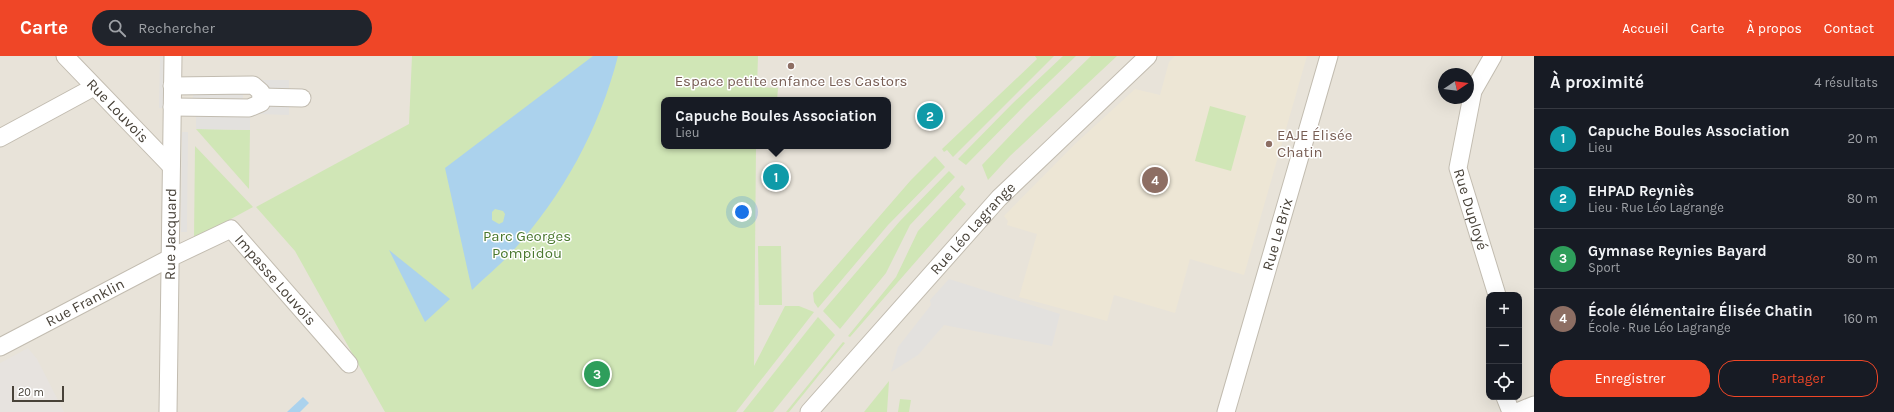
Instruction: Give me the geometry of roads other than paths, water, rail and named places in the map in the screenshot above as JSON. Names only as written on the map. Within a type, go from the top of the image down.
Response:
[{"type":"street","name":"Rue Louvois","points":[[65,56],[94,88],[171,166]]},
{"type":"street","name":"Rue Jacquard","points":[[168,412],[173,56]]},
{"type":"street","name":"Rue Léo Lagrange","points":[[809,412],[999,198],[1148,56]]},
{"type":"street","name":"Rue Le Brix","points":[[1226,412],[1329,56]]},
{"type":"street","name":"Rue Duployé","points":[[1494,56],[1473,92],[1458,168],[1496,292]]},
{"type":"street","points":[[172,86],[253,85],[261,92],[260,103],[249,108],[172,107]]},
{"type":"street","points":[[0,138],[94,88]]},
{"type":"street","points":[[261,97],[302,98]]},
{"type":"street","name":"Impasse Louvois","points":[[170,258],[231,229],[349,364]]},
{"type":"street","name":"Rue Franklin","points":[[0,347],[170,258]]},
{"type":"street","points":[[1506,400],[1511,412]]},
{"type":"street","points":[[1518,412],[1534,405]]},
{"type":"water","points":[[593,56],[618,56],[601,110],[590,136],[563,184],[547,208],[512,252],[472,290],[445,168]],"holes":[[[495,209],[503,211],[505,214],[503,222],[499,224],[492,220],[492,212]]]},
{"type":"water","points":[[389,250],[450,299],[425,322]]},
{"type":"water","points":[[303,397],[309,403],[300,412],[287,412]]},
{"type":"place","name":"Espace petite enfance Les Castors","points":[[791,66]]},
{"type":"place","name":"EHPAD Reyniès","points":[[930,116]]},
{"type":"place","name":"EAJE Élisée Chatin","points":[[1269,144]]},
{"type":"place","name":"Capuche Boules Association","points":[[776,177]]},
{"type":"place","name":"École élémentaire Élisée Chatin","points":[[1155,180]]},
{"type":"place","name":"Gymnase Reynies Bayard","points":[[597,374]]},
{"type":"park label","name":"Parc Georges Pompidou","points":[[527,244]]}]
